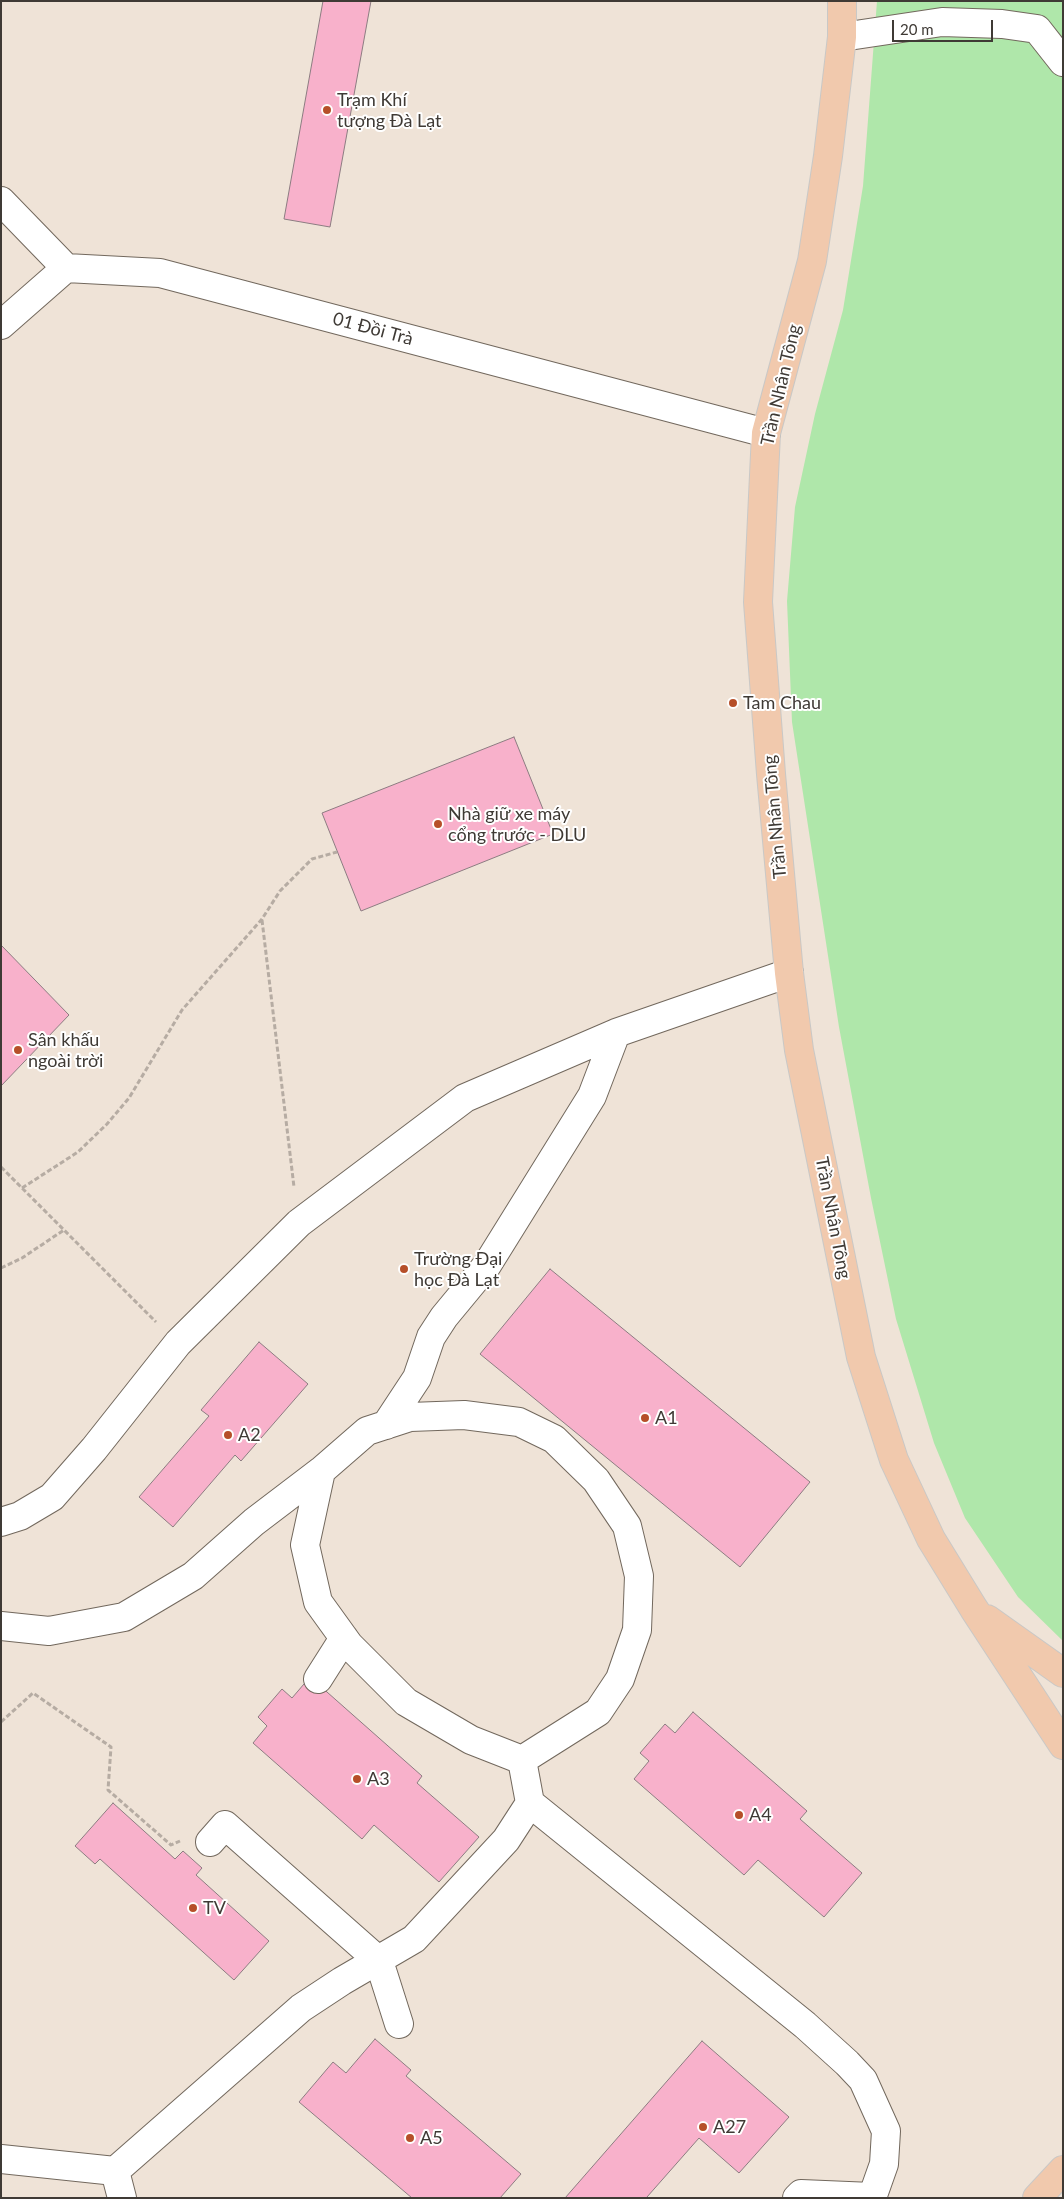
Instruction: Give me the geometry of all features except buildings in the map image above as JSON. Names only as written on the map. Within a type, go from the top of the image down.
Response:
[{"type":"main road","name":"Trần Nhân Tông","points":[[842,1],[842,37],[828,156],[812,261],[766,433],[758,602],[789,973],[799,1050],[861,1357],[894,1460],[931,1539],[974,1610],[1063,1745]]},
{"type":"main road","name":"Trần Nhân Tông","points":[[974,1610],[1063,1673]]},
{"type":"main road","points":[[1037,2198],[1063,2170]]},
{"type":"street","points":[[842,37],[942,22],[1002,24],[1038,29],[1063,62]]},
{"type":"street","points":[[1,201],[66,268],[1,325]]},
{"type":"street","name":"01 Đồi Trà","points":[[66,268],[160,273],[766,433]]},
{"type":"street","points":[[1,1522],[20,1516],[52,1497],[178,1343],[299,1223],[465,1098],[616,1033],[789,973]]},
{"type":"street","points":[[386,1425],[417,1378],[430,1336],[487,1265],[592,1096],[616,1033]]},
{"type":"street","points":[[1,1626],[49,1631],[124,1617],[193,1576],[254,1522],[321,1472],[367,1431],[410,1416],[464,1415],[519,1422],[554,1439],[596,1480],[627,1526],[639,1576],[637,1630],[620,1680],[598,1712],[522,1760]]},
{"type":"street","points":[[321,1472],[305,1545],[318,1602],[344,1638],[406,1702],[471,1740],[522,1760]]},
{"type":"street","points":[[318,1679],[344,1638]]},
{"type":"street","points":[[522,1760],[530,1804],[805,2025],[863,2080],[886,2131],[884,2164],[872,2198],[800,2194],[797,2198]]},
{"type":"street","points":[[1,2159],[115,2171],[301,2008],[342,1981],[414,1939],[506,1840],[530,1804]]},
{"type":"street","points":[[210,1842],[225,1825],[379,1961],[399,2024]]},
{"type":"street","points":[[115,2171],[122,2198]]},
{"type":"path","points":[[22,1188],[78,1152],[107,1124],[129,1098],[182,1010],[262,920],[280,891],[312,859],[338,852]]},
{"type":"path","points":[[262,920],[299,1223]]},
{"type":"path","points":[[1,1167],[178,1343]]},
{"type":"path","points":[[1,1268],[22,1258],[64,1230]]},
{"type":"path","points":[[1,1722],[33,1693],[111,1748],[108,1790],[170,1845],[182,1840],[200,1854],[210,1842]]},
{"type":"green space","points":[[877,1],[1063,1],[1063,1641],[1018,1597],[965,1518],[934,1443],[896,1319],[839,1027],[792,722],[787,601],[795,507],[815,414],[843,310],[863,186]]},
{"type":"place","name":"Trạm Khí tượng Đà Lạt","points":[[327,110]]},
{"type":"place","name":"Tam Chau","points":[[733,703]]},
{"type":"place","name":"Nhà giữ xe máy cổng trước - DLU","points":[[438,824]]},
{"type":"place","name":"Sân khấu ngoài trời","points":[[18,1050]]},
{"type":"place","name":"Trường Đại học Đà Lạt","points":[[404,1269]]},
{"type":"place","name":"A1","points":[[645,1418]]},
{"type":"place","name":"A2","points":[[228,1435]]},
{"type":"place","name":"A3","points":[[357,1779]]},
{"type":"place","name":"A4","points":[[739,1815]]},
{"type":"place","name":"TV","points":[[193,1908]]},
{"type":"place","name":"A27","points":[[703,2127]]},
{"type":"place","name":"A5","points":[[410,2138]]}]
